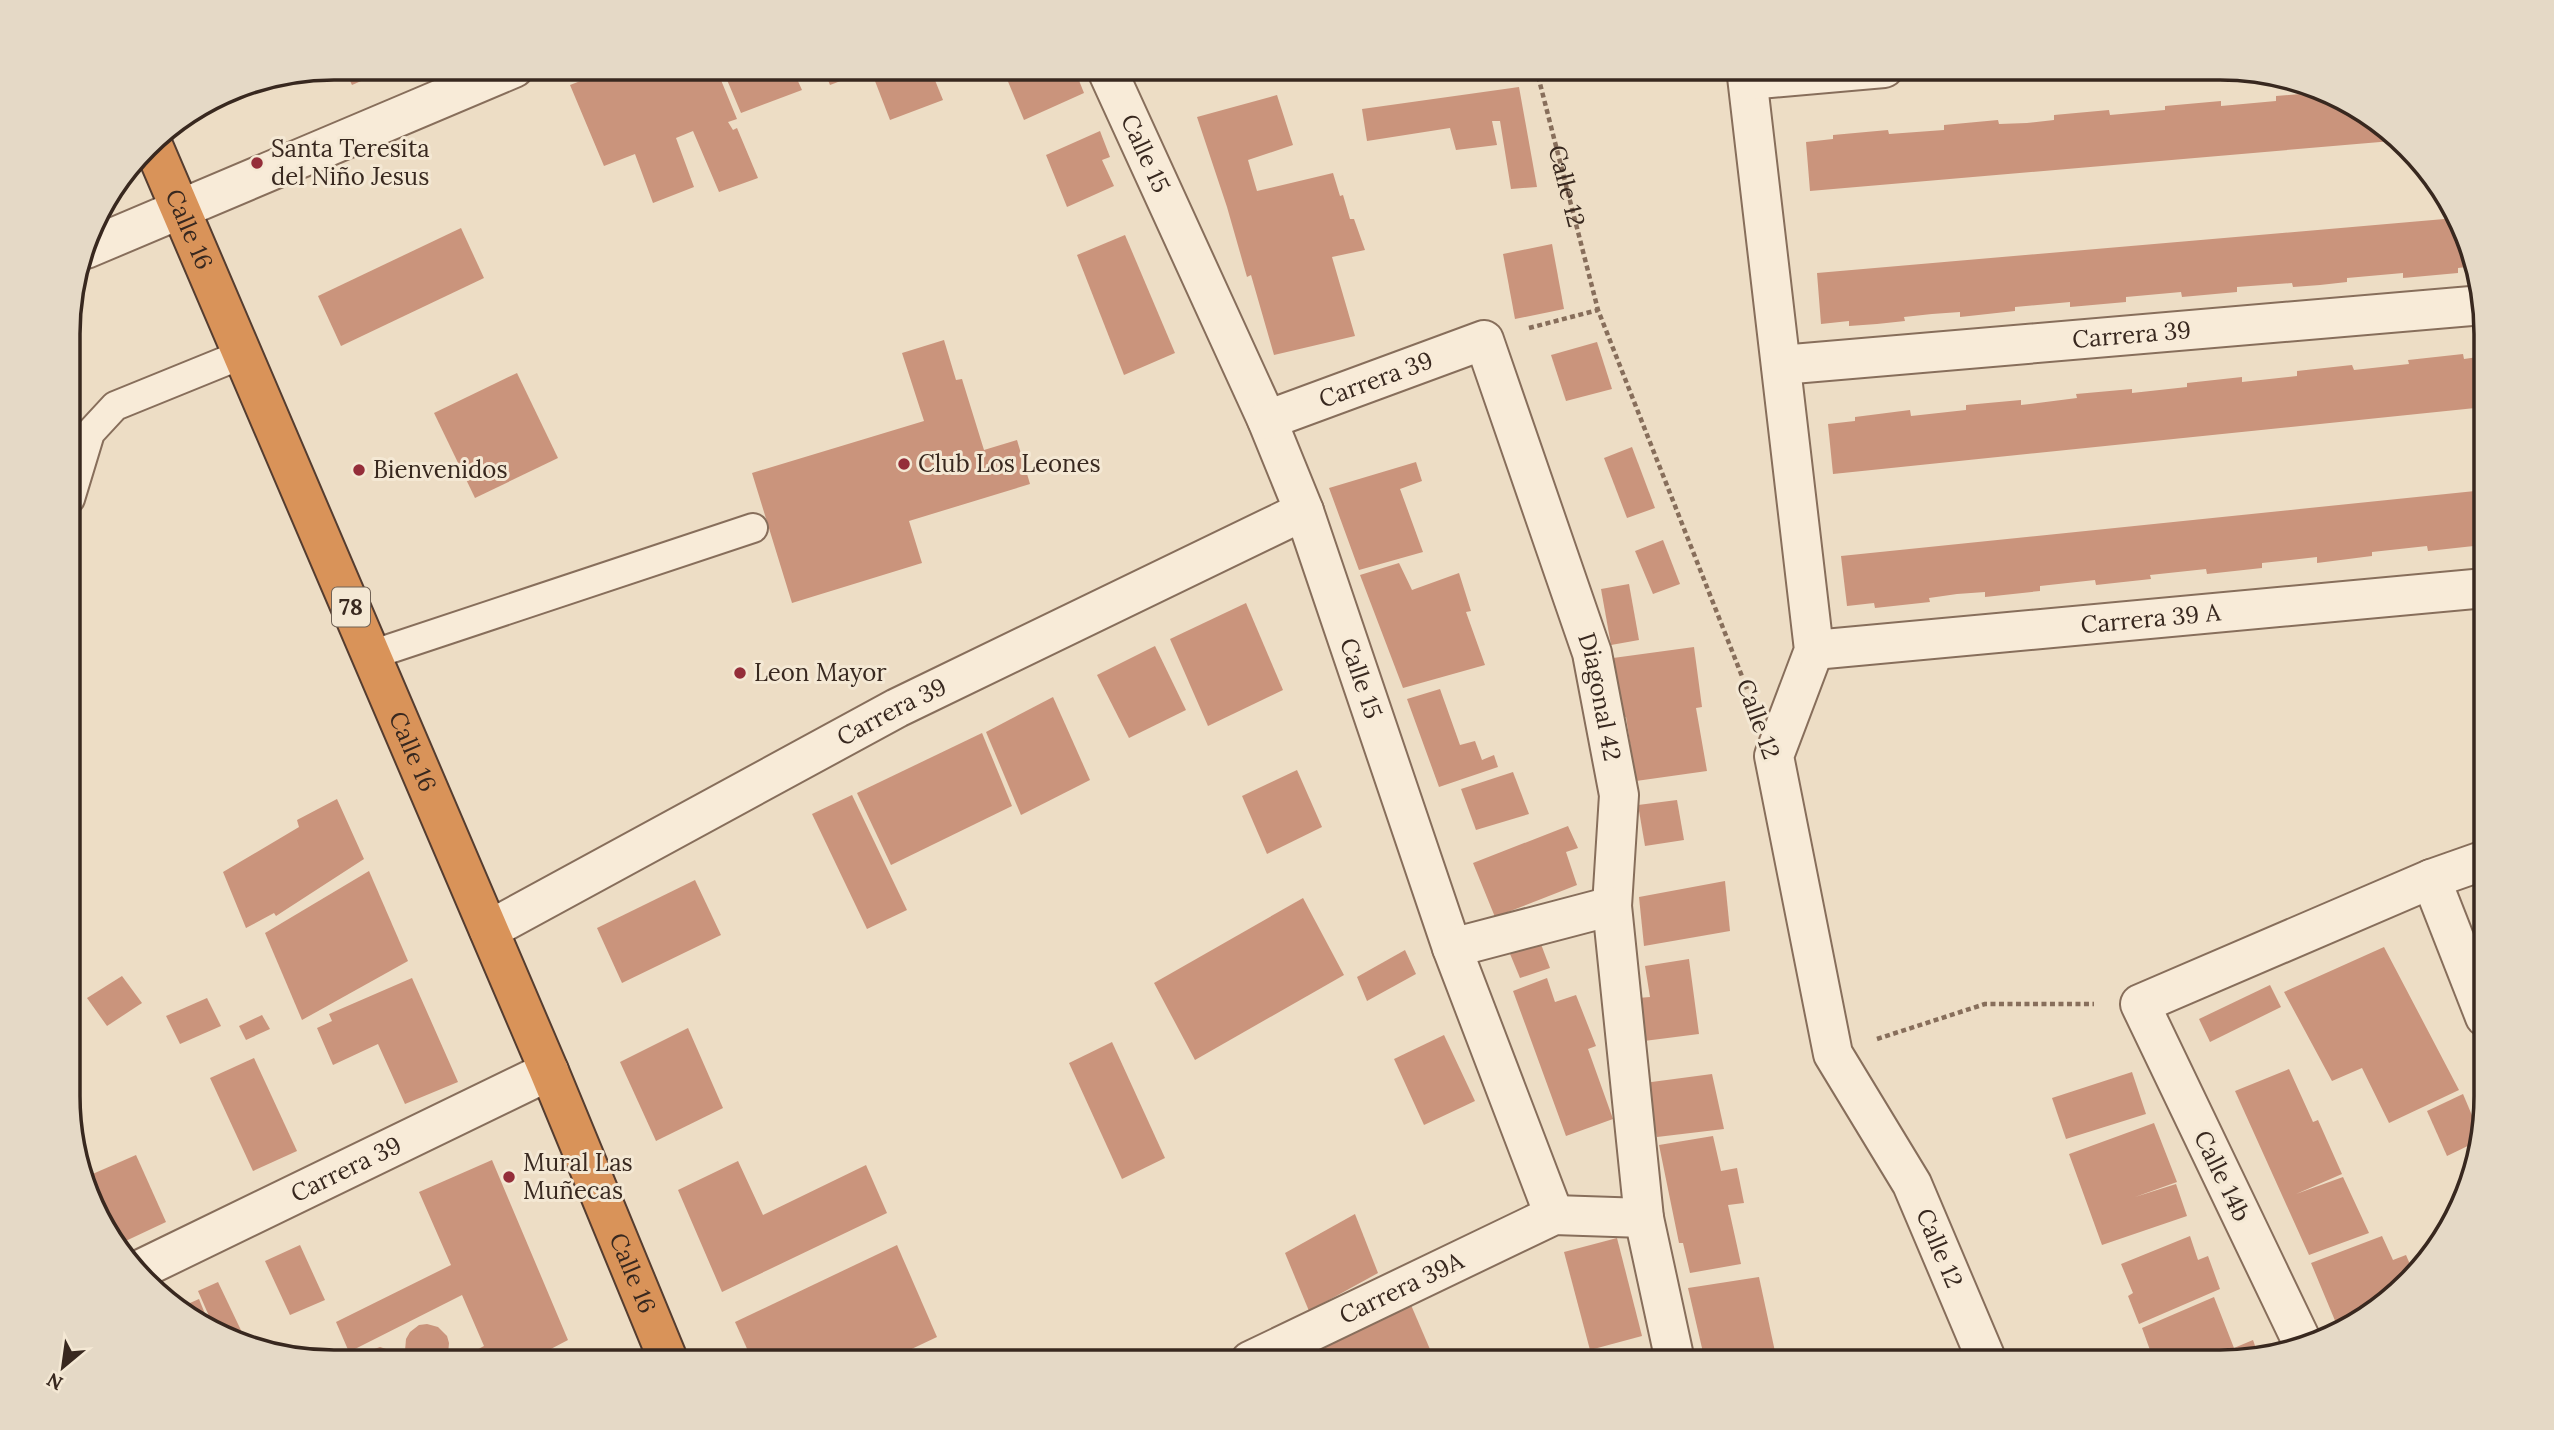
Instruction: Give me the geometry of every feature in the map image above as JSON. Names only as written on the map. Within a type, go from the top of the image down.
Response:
[{"type":"highway","name":"Calle 16","points":[[157,153],[549,1071],[664,1350]]},
{"type":"street","points":[[97,244],[486,80]]},
{"type":"street","name":"Calle 15","points":[[1112,80],[1268,420],[1304,511],[1452,948],[1554,1215]]},
{"type":"street","points":[[1748,80],[1814,650],[1774,756]]},
{"type":"street","name":"Carrera 39","points":[[1781,365],[2472,307]]},
{"type":"street","name":"Carrera 39","points":[[1268,420],[1484,340]]},
{"type":"street","name":"Diagonal 42","points":[[1484,340],[1592,653],[1619,795],[1612,906]]},
{"type":"street","name":"Carrera 39","points":[[489,930],[897,708],[1304,511]]},
{"type":"street","name":"Carrera 39 A","points":[[1814,650],[2474,589]]},
{"type":"street","name":"Calle 12","points":[[1774,756],[1833,1054],[1912,1184],[1982,1350]]},
{"type":"street","points":[[2140,1004],[2431,879],[2474,864]]},
{"type":"street","points":[[2431,879],[2474,989]]},
{"type":"street","points":[[1452,948],[1612,906],[1644,1218],[1673,1350]]},
{"type":"street","name":"Calle 14b","points":[[2140,1004],[2299,1336]]},
{"type":"street","name":"Carrera 39","points":[[146,1266],[549,1071]]},
{"type":"street","points":[[1554,1215],[1644,1218]]},
{"type":"street","name":"Carrera 39A","points":[[1275,1350],[1554,1215]]},
{"type":"lane","points":[[80,468],[90,433],[115,406],[243,354]]},
{"type":"lane","points":[[371,655],[753,528]]},
{"type":"path","name":"Calle 12","points":[[1539,80],[1598,310],[1774,756]]},
{"type":"path","points":[[1484,340],[1598,310]]},
{"type":"path","points":[[1833,1054],[1985,1003],[2140,1004]]},
{"type":"building","points":[[350,80],[363,80],[352,85]]},
{"type":"building","points":[[583,80],[721,80],[737,119],[728,122],[733,130],[737,128],[758,178],[719,192],[693,131],[676,138],[694,187],[653,203],[635,154],[604,166],[570,85]]},
{"type":"building","points":[[727,80],[797,80],[802,90],[741,113]]},
{"type":"building","points":[[828,80],[843,80],[830,85]]},
{"type":"building","points":[[875,80],[935,80],[943,100],[890,120]]},
{"type":"building","points":[[1007,80],[1079,80],[1084,93],[1024,120]]},
{"type":"building","points":[[1519,87],[1537,187],[1511,189],[1500,121],[1492,121],[1497,145],[1456,150],[1450,128],[1367,141],[1362,109]]},
{"type":"building","points":[[2301,94],[2317,100],[2361,123],[2385,142],[1810,191],[1806,142],[1833,139],[1833,135],[1888,130],[1889,134],[1944,130],[1944,125],[1998,120],[1999,124],[2027,123],[2054,120],[2054,115],[2109,110],[2110,115],[2221,101],[2221,106],[2276,101],[2276,96]]},
{"type":"building","points":[[1277,95],[1293,145],[1248,160],[1257,191],[1333,173],[1340,196],[1343,195],[1350,219],[1354,219],[1365,250],[1332,257],[1355,336],[1274,355],[1251,275],[1247,277],[1197,117]]},
{"type":"building","points":[[1100,131],[1110,157],[1102,160],[1114,186],[1067,207],[1046,155]]},
{"type":"building","points":[[2445,219],[2464,267],[2458,268],[2458,273],[2403,278],[2403,273],[2347,278],[2347,282],[2293,287],[2292,283],[2237,287],[2237,292],[2182,297],[2181,292],[2126,297],[2126,302],[2070,307],[2070,302],[2015,307],[2015,311],[1960,317],[1960,312],[1932,314],[1904,317],[1905,321],[1849,326],[1849,321],[1821,324],[1817,273]]},
{"type":"building","points":[[461,228],[484,278],[341,346],[318,296]]},
{"type":"building","points":[[1125,235],[1175,353],[1124,375],[1077,255]]},
{"type":"building","points":[[1552,244],[1564,309],[1515,319],[1503,254]]},
{"type":"building","name":"Club Los Leones","points":[[944,340],[956,380],[962,379],[984,450],[1017,440],[1030,484],[909,521],[922,563],[792,603],[752,473],[924,421],[902,353]]},
{"type":"building","points":[[1597,342],[1612,389],[1566,401],[1551,355]]},
{"type":"building","points":[[2463,354],[2464,359],[2474,358],[2474,408],[1833,474],[1828,424],[1855,421],[1855,417],[1910,410],[1911,416],[1966,410],[1966,405],[2021,400],[2021,405],[2077,398],[2076,394],[2132,389],[2132,393],[2242,377],[2242,382],[2297,376],[2297,371],[2352,365],[2354,370],[2409,364],[2408,360]]},
{"type":"building","points":[[517,373],[558,458],[475,498],[434,413]]},
{"type":"building","points":[[1632,447],[1655,508],[1627,518],[1604,458]]},
{"type":"building","points":[[1416,462],[1422,481],[1400,489],[1423,552],[1359,570],[1329,488]]},
{"type":"building","points":[[2474,491],[2474,546],[2428,551],[2427,546],[2372,552],[2372,556],[2317,563],[2317,557],[2262,563],[2262,568],[2207,574],[2206,569],[2150,575],[2151,579],[2096,585],[2095,580],[2040,586],[2040,591],[1985,597],[1985,592],[1957,594],[1929,598],[1930,602],[1875,608],[1874,603],[1847,606],[1841,556]]},
{"type":"building","points":[[1663,540],[1680,584],[1653,594],[1635,551]]},
{"type":"building","points":[[1399,563],[1412,590],[1459,573],[1471,611],[1466,612],[1485,665],[1403,688],[1360,575]]},
{"type":"building","points":[[1629,584],[1639,640],[1611,645],[1601,589]]},
{"type":"building","points":[[1246,603],[1283,690],[1208,726],[1170,639]]},
{"type":"building","points":[[1155,646],[1186,710],[1129,738],[1097,675]]},
{"type":"building","points":[[1694,647],[1702,707],[1696,708],[1707,771],[1636,781],[1626,717],[1622,718],[1613,658]]},
{"type":"building","points":[[1440,689],[1460,745],[1475,741],[1482,760],[1494,755],[1498,767],[1439,787],[1407,699]]},
{"type":"building","points":[[1053,697],[1090,780],[1021,815],[986,732]]},
{"type":"building","points":[[982,733],[1012,806],[891,865],[857,793]]},
{"type":"building","points":[[1297,770],[1322,827],[1267,854],[1242,796]]},
{"type":"building","points":[[1513,772],[1529,814],[1476,830],[1461,789]]},
{"type":"building","points":[[852,795],[907,910],[867,929],[812,814]]},
{"type":"building","points":[[337,799],[364,859],[276,916],[274,913],[246,928],[223,872],[299,827],[297,820]]},
{"type":"building","points":[[1677,800],[1684,840],[1645,846],[1638,805]]},
{"type":"building","points":[[1568,826],[1578,848],[1566,852],[1577,885],[1495,917],[1473,863]]},
{"type":"building","points":[[369,871],[408,961],[302,1020],[265,933]]},
{"type":"building","points":[[695,880],[721,935],[622,983],[597,928]]},
{"type":"building","points":[[1725,881],[1730,931],[1644,946],[1639,897]]},
{"type":"building","points":[[1303,898],[1344,975],[1195,1060],[1154,983]]},
{"type":"building","points":[[1539,939],[1550,968],[1520,978],[1508,949]]},
{"type":"building","points":[[2384,947],[2459,1090],[2389,1123],[2362,1068],[2332,1081],[2284,992]]},
{"type":"building","points":[[1405,950],[1416,974],[1367,1001],[1357,977]]},
{"type":"building","points":[[1689,959],[1699,1034],[1644,1041],[1638,998],[1650,997],[1645,966]]},
{"type":"building","points":[[122,976],[142,1003],[107,1026],[87,998]]},
{"type":"building","points":[[412,978],[458,1082],[405,1104],[378,1044],[333,1065],[317,1028],[332,1021],[329,1014]]},
{"type":"building","points":[[1547,978],[1555,1002],[1576,995],[1596,1046],[1588,1049],[1613,1119],[1566,1136],[1513,991]]},
{"type":"building","points":[[2270,985],[2281,1007],[2210,1042],[2199,1019]]},
{"type":"building","points":[[207,998],[221,1026],[180,1044],[166,1016]]},
{"type":"building","points":[[262,1015],[270,1029],[246,1040],[239,1026]]},
{"type":"building","points":[[688,1028],[723,1108],[656,1141],[620,1062]]},
{"type":"building","points":[[1444,1035],[1475,1101],[1424,1125],[1394,1059]]},
{"type":"building","points":[[1112,1042],[1165,1158],[1122,1179],[1069,1063]]},
{"type":"building","points":[[254,1058],[297,1151],[253,1171],[210,1078]]},
{"type":"building","points":[[2289,1069],[2313,1122],[2318,1120],[2342,1174],[2296,1194],[2343,1177],[2369,1233],[2309,1255],[2235,1091]]},
{"type":"building","points":[[2132,1072],[2146,1114],[2066,1139],[2052,1098]]},
{"type":"building","points":[[1712,1074],[1724,1129],[1657,1137],[1644,1083]]},
{"type":"building","points":[[2463,1094],[2472,1116],[2469,1145],[2447,1156],[2427,1111]]},
{"type":"building","points":[[2154,1123],[2177,1182],[2135,1197],[2176,1184],[2187,1216],[2102,1245],[2069,1154]]},
{"type":"building","points":[[1713,1136],[1721,1171],[1737,1168],[1744,1203],[1728,1205],[1741,1264],[1690,1273],[1683,1243],[1679,1243],[1659,1145]]},
{"type":"building","points":[[136,1155],[166,1222],[126,1241],[107,1208],[93,1174]]},
{"type":"building","points":[[492,1160],[568,1340],[549,1350],[476,1350],[484,1346],[462,1295],[353,1350],[348,1350],[336,1322],[451,1265],[419,1192]]},
{"type":"building","points":[[738,1161],[763,1215],[866,1165],[887,1213],[722,1292],[678,1190]]},
{"type":"building","points":[[1355,1214],[1378,1273],[1309,1311],[1285,1253]]},
{"type":"building","points":[[2190,1236],[2198,1260],[2208,1256],[2220,1289],[2139,1324],[2128,1296],[2133,1293],[2121,1264]]},
{"type":"building","points":[[2382,1236],[2393,1260],[2406,1255],[2410,1264],[2387,1287],[2361,1307],[2335,1321],[2311,1263]]},
{"type":"building","points":[[1617,1238],[1642,1336],[1590,1350],[1564,1252]]},
{"type":"building","points":[[300,1245],[325,1300],[290,1315],[265,1261]]},
{"type":"building","points":[[897,1245],[937,1337],[909,1350],[748,1350],[735,1322]]},
{"type":"building","points":[[1759,1277],[1775,1350],[1702,1350],[1688,1288]]},
{"type":"building","points":[[218,1282],[242,1332],[209,1316],[198,1291]]},
{"type":"building","points":[[2214,1297],[2234,1348],[2253,1340],[2255,1347],[2220,1350],[2150,1350],[2142,1328]]},
{"type":"building","points":[[1408,1298],[1430,1350],[1318,1350],[1316,1347]]},
{"type":"building","points":[[199,1299],[205,1314],[193,1307],[189,1304]]},
{"type":"building","points":[[419,1325],[438,1327],[447,1336],[448,1350],[405,1350],[406,1339]]},
{"type":"place","name":"Santa Teresita del Niño Jesus","points":[[257,163]]},
{"type":"place","name":"Club Los Leones","points":[[904,464]]},
{"type":"place","name":"Bienvenidos","points":[[359,470]]},
{"type":"place","name":"Leon Mayor","points":[[740,673]]},
{"type":"place","name":"Mural Las Muñecas","points":[[509,1177]]}]
